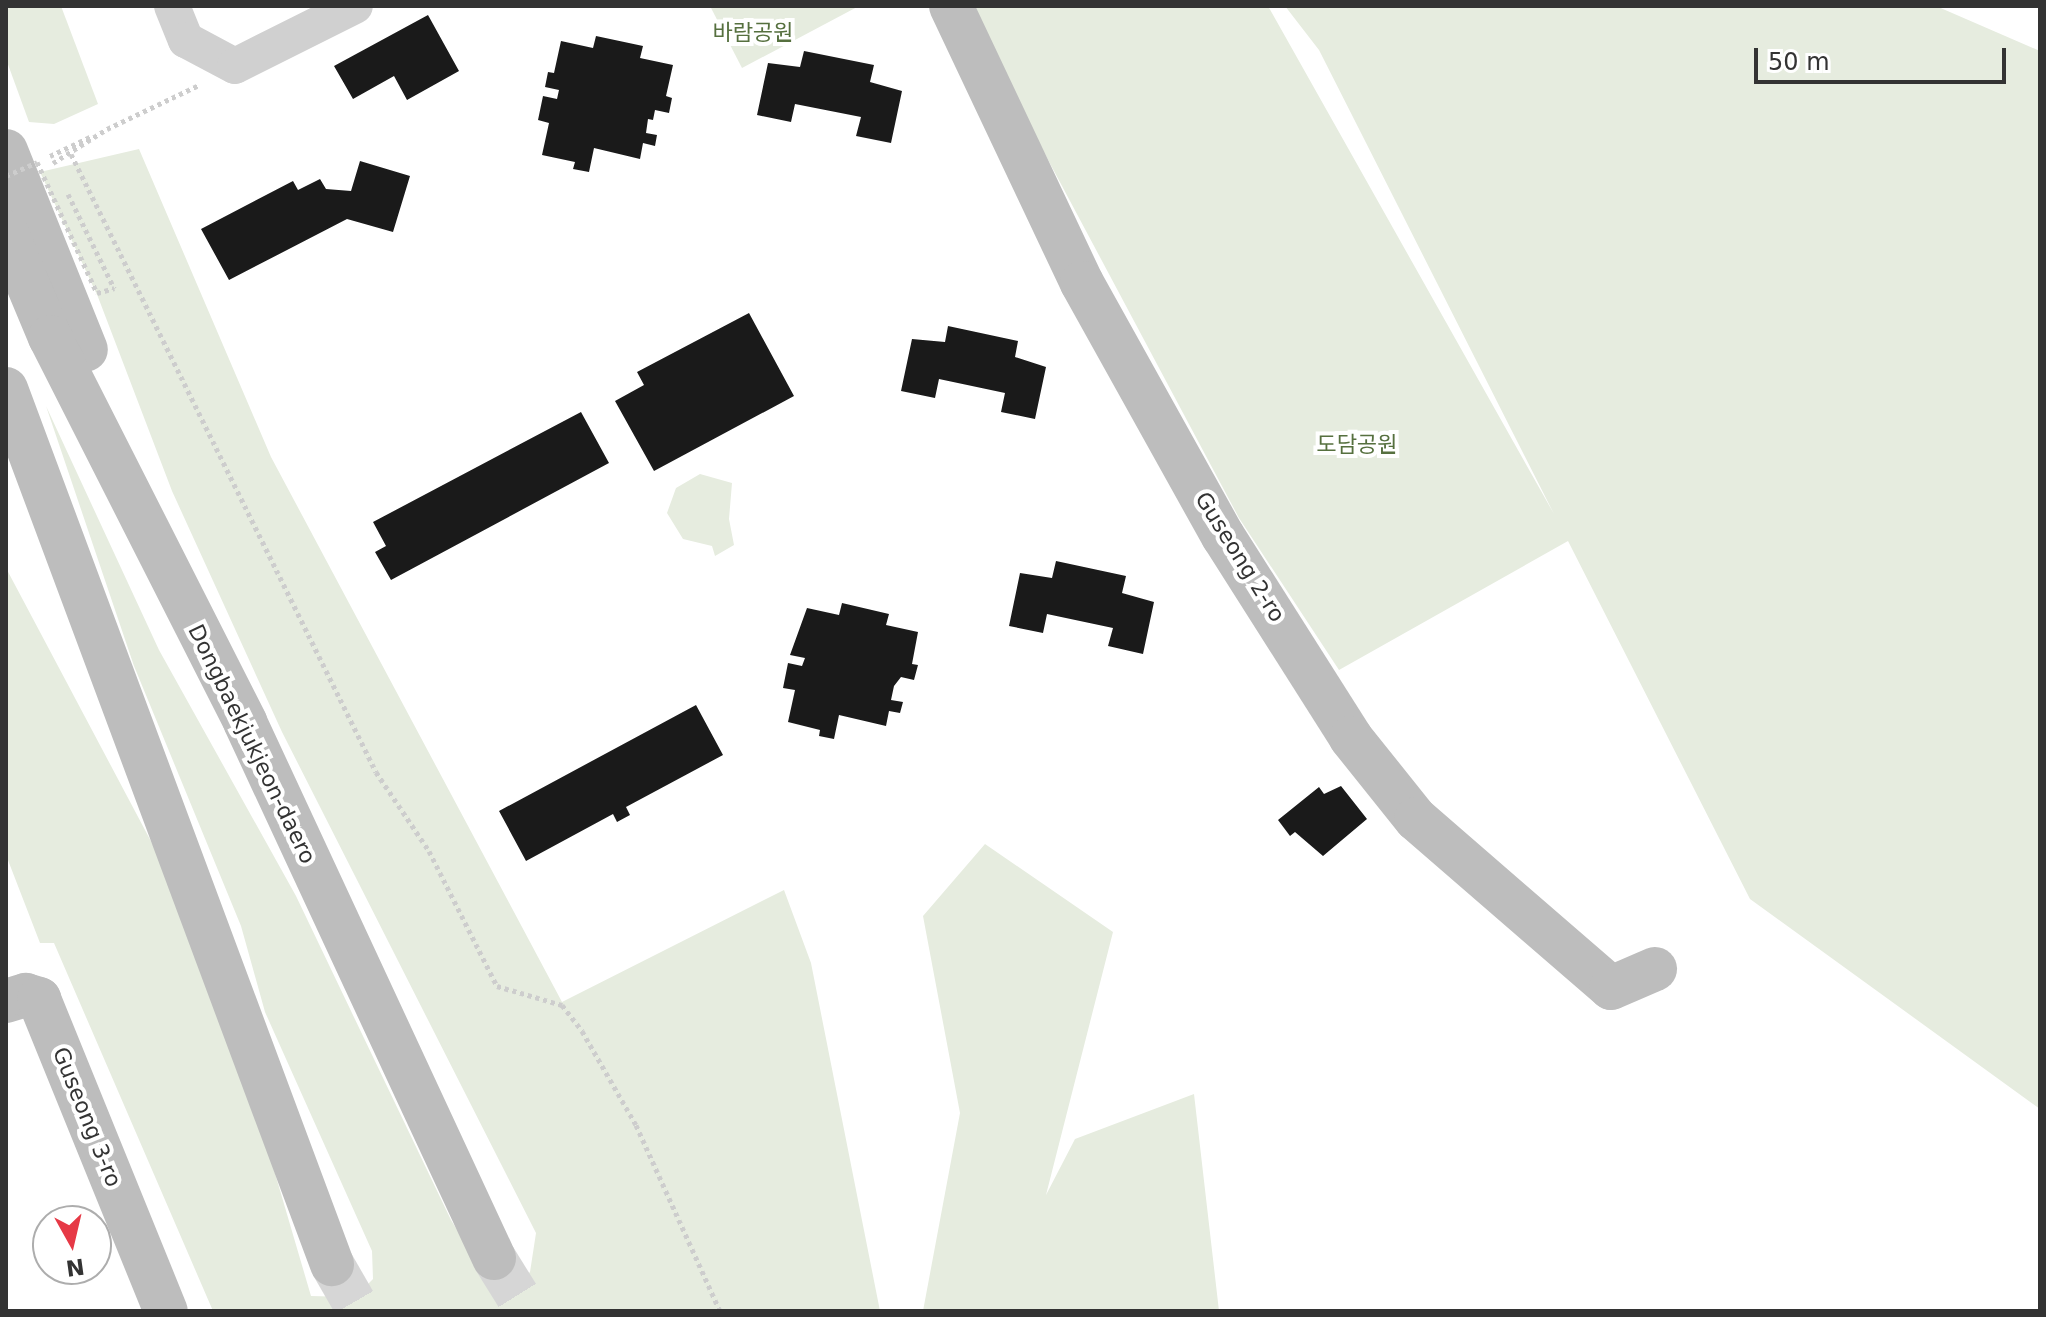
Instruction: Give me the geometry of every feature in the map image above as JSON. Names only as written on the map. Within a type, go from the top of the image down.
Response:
[{"type":"main road","name":"Guseong 2-ro","points":[[951,6],[1082,283],[1223,536],[1351,738],[1416,819],[1611,988],[1655,969]]},
{"type":"main road","points":[[22,156],[64,291],[160,560]]},
{"type":"main road","name":"Dongbaekjukjeon-daero","points":[[6,232],[50,337],[160,560],[245,722],[494,1258]]},
{"type":"main road","points":[[6,389],[332,1264]]},
{"type":"main road","points":[[6,475],[145,766]]},
{"type":"main road","name":"Guseong 3-ro","points":[[6,1001],[26,995],[39,999],[166,1311]]},
{"type":"street","points":[[172,6],[186,40],[235,66],[355,6]]},
{"type":"path","points":[[60,177],[53,163],[107,129],[235,66]]},
{"type":"path","points":[[6,176],[22,156],[107,129]]},
{"type":"path","points":[[71,154],[376,772],[429,851],[497,986],[562,1005],[582,1031],[636,1125],[720,1311]]},
{"type":"path","points":[[22,156],[97,293],[114,288],[67,191]]},
{"type":"green space","points":[[6,6],[61,6],[98,104],[54,124],[29,122],[6,59]]},
{"type":"green space","name":"바람공원","points":[[710,6],[859,6],[742,68]]},
{"type":"green space","name":"도담공원","points":[[972,6],[1268,6],[1554,514],[1319,50],[1285,6],[1936,6],[2040,51],[2040,1109],[1750,899],[1568,541],[1339,670],[1239,518],[1013,94]]},
{"type":"green space","points":[[139,149],[271,457],[562,1002],[784,890],[811,963],[880,1311],[213,1311],[54,943],[40,943],[6,855],[6,568],[171,879],[228,1013],[311,1296],[349,1297],[362,1290],[373,1279],[372,1251],[265,1012],[241,926],[134,666],[46,406],[159,650],[296,896],[451,1220],[492,1288],[519,1282],[530,1272],[536,1233],[282,732],[172,491],[98,297],[40,172]]},
{"type":"green space","points":[[700,474],[732,483],[729,519],[734,545],[715,556],[712,546],[683,539],[667,513],[676,488]]},
{"type":"green space","points":[[985,844],[1113,932],[1046,1195],[1075,1139],[1194,1094],[1219,1311],[923,1311],[960,1113],[923,916]]},
{"type":"building","points":[[428,15],[459,71],[407,100],[394,76],[353,99],[334,66]]},
{"type":"building","points":[[596,36],[643,46],[640,58],[673,65],[666,96],[672,98],[669,113],[655,110],[653,120],[648,119],[646,133],[657,135],[655,146],[643,143],[640,159],[594,148],[589,172],[573,169],[575,162],[542,155],[549,123],[538,120],[543,96],[557,99],[559,90],[545,87],[548,72],[554,73],[561,41],[593,48]]},
{"type":"building","points":[[804,51],[874,65],[870,82],[902,91],[891,143],[856,136],[861,117],[795,104],[791,122],[757,115],[768,63],[800,67]]},
{"type":"building","points":[[360,161],[410,176],[393,232],[347,219],[229,280],[201,229],[293,181],[298,190],[320,179],[326,189],[351,191]]},
{"type":"building","points":[[749,313],[794,396],[654,471],[615,401],[644,385],[637,372]]},
{"type":"building","points":[[948,326],[1018,341],[1015,357],[1046,367],[1035,419],[1001,412],[1005,393],[939,379],[935,398],[901,391],[912,339],[945,342]]},
{"type":"building","points":[[581,412],[609,463],[391,580],[375,552],[386,546],[373,522]]},
{"type":"building","points":[[1056,561],[1126,576],[1122,593],[1154,602],[1143,654],[1108,646],[1113,628],[1047,614],[1043,633],[1009,626],[1020,573],[1052,578]]},
{"type":"building","points":[[842,603],[889,614],[886,625],[918,632],[912,664],[918,665],[914,680],[901,677],[894,686],[891,700],[903,702],[900,713],[889,711],[886,726],[839,715],[834,739],[819,736],[820,730],[788,722],[795,690],[783,688],[788,663],[802,666],[805,658],[790,655],[807,608],[839,615]]},
{"type":"building","points":[[696,705],[723,755],[626,807],[630,815],[617,822],[613,814],[526,861],[499,811]]},
{"type":"building","points":[[1341,786],[1367,819],[1323,856],[1295,832],[1290,836],[1278,820],[1319,787],[1324,794]]},
{"type":"tunnel","points":[[494,1258],[527,1311]]},
{"type":"tunnel","points":[[332,1264],[359,1311]]}]
